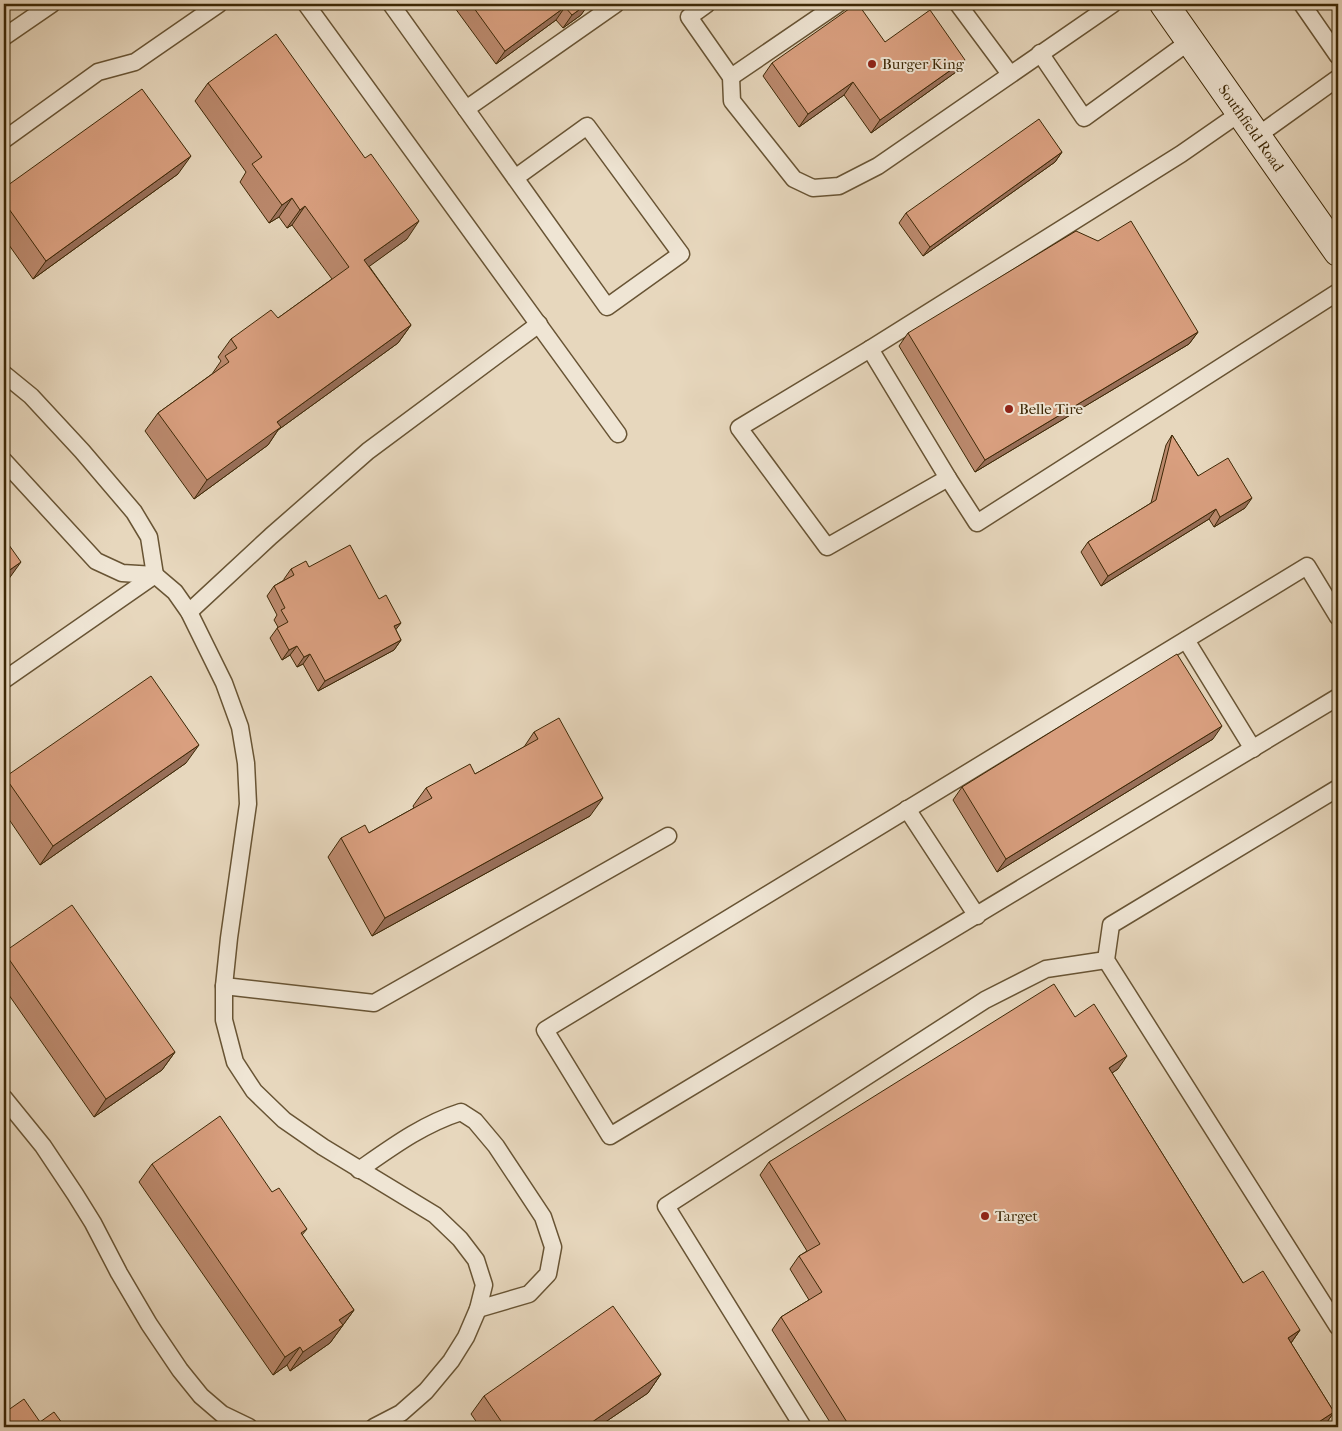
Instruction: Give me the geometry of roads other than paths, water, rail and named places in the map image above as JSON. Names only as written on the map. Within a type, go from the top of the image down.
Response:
[{"type":"main road","name":"Southfield Road","points":[[1164,4],[1338,252]]},
{"type":"lane","points":[[4,37],[52,4]]},
{"type":"lane","points":[[4,137],[5,139],[98,72],[135,62],[219,4]]},
{"type":"lane","points":[[306,4],[618,434]]},
{"type":"lane","points":[[391,4],[515,178],[608,307],[681,254],[587,126],[515,178]]},
{"type":"lane","points":[[466,109],[616,4]]},
{"type":"lane","points":[[708,4],[689,17],[731,77],[732,101],[794,179],[813,188],[839,186],[878,166],[1113,4]]},
{"type":"lane","points":[[731,77],[838,4]]},
{"type":"lane","points":[[958,4],[1010,74]]},
{"type":"lane","points":[[1302,4],[1338,56]]},
{"type":"lane","points":[[1040,53],[1084,118],[1190,40]]},
{"type":"lane","points":[[1256,136],[1338,78]]},
{"type":"lane","points":[[948,478],[827,547],[739,428],[870,349],[1181,154],[1240,113]]},
{"type":"lane","points":[[870,349],[977,523],[1338,292]]},
{"type":"lane","points":[[189,612],[271,536],[368,452],[539,324]]},
{"type":"lane","points":[[4,374],[31,396],[82,451],[134,512],[149,537],[155,575]]},
{"type":"lane","points":[[4,461],[96,561],[122,573],[155,575],[174,592],[189,612],[224,683],[240,727],[246,763],[248,804],[224,986],[224,1020],[235,1062],[254,1091],[284,1120],[359,1170],[435,1215],[460,1239],[476,1260],[484,1285],[478,1309],[466,1338],[451,1361],[426,1391],[401,1413],[374,1427]]},
{"type":"lane","points":[[1338,616],[1306,566],[545,1030],[610,1136],[1338,697]]},
{"type":"lane","points":[[4,680],[155,575]]},
{"type":"lane","points":[[1186,640],[1253,749]]},
{"type":"lane","points":[[1338,788],[1111,925],[1106,960],[1338,1327]]},
{"type":"lane","points":[[908,809],[977,916]]},
{"type":"lane","points":[[224,986],[374,1003],[668,836]]},
{"type":"lane","points":[[803,1427],[666,1206],[985,1000],[1046,969],[1106,960]]},
{"type":"lane","points":[[4,1098],[43,1146],[75,1194],[144,1315],[180,1370],[201,1396],[222,1414],[250,1427]]},
{"type":"lane","points":[[359,1170],[406,1136],[444,1118],[461,1112],[475,1121],[496,1146],[543,1217],[553,1247],[548,1274],[529,1294],[478,1309]]},
{"type":"place","name":"Burger King","points":[[872,64]]},
{"type":"place","name":"Belle Tire","points":[[1009,409]]},
{"type":"place","name":"Target","points":[[985,1216]]}]
